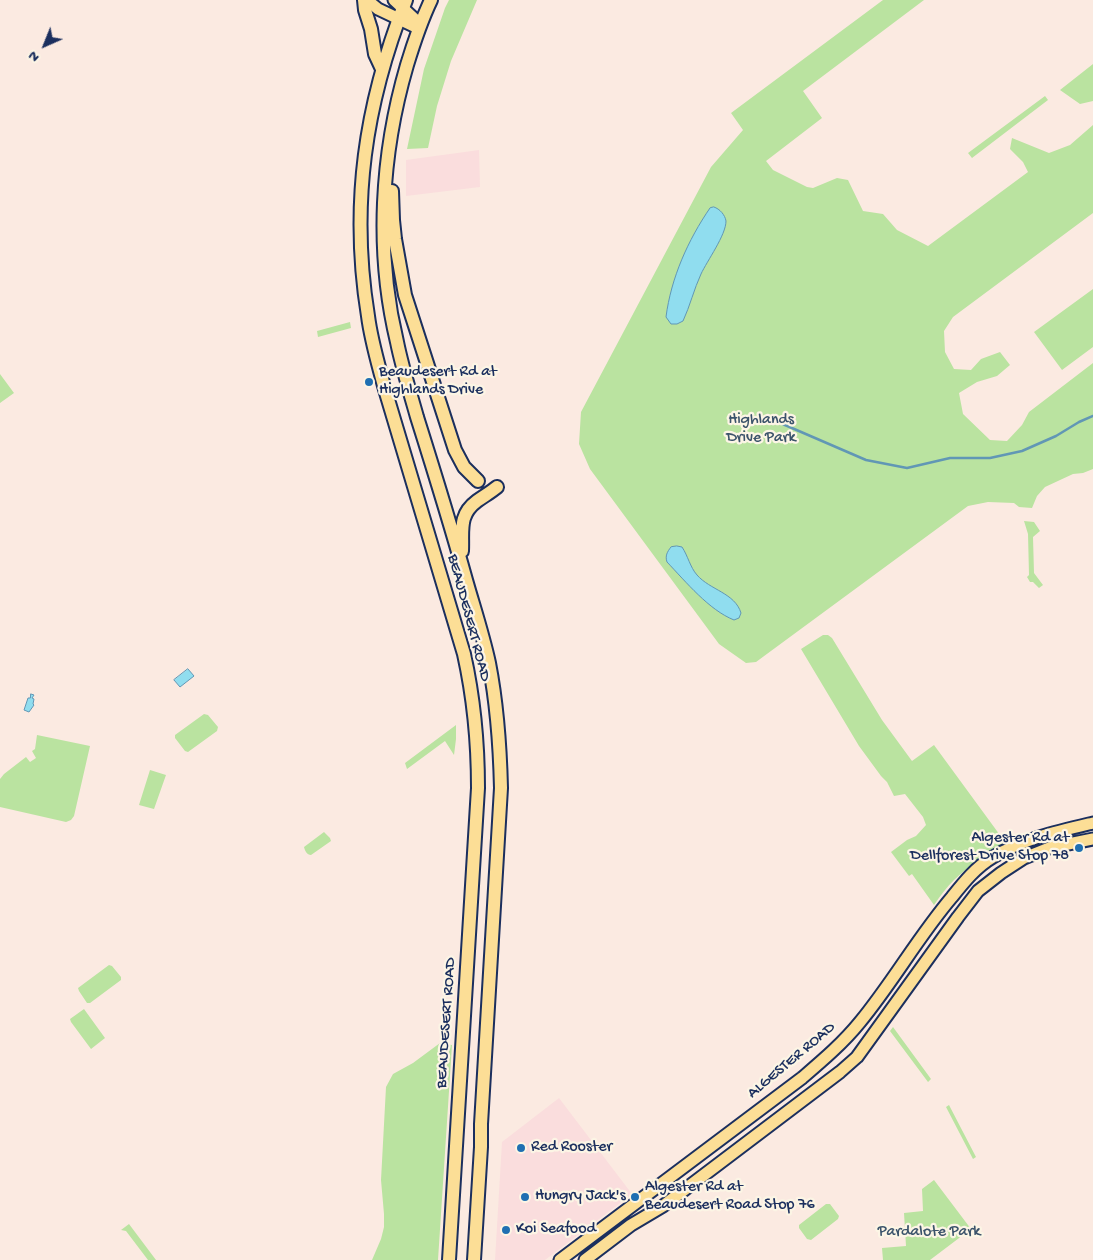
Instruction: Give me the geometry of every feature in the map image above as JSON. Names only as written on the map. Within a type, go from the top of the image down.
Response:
[{"type":"highway","points":[[365,0],[365,10],[371,29],[375,54],[382,68]]},
{"type":"highway","name":"BEAUDESERT ROAD","points":[[431,0],[419,26],[396,108],[386,174],[384,206],[385,263],[396,341],[481,628],[494,688],[500,751],[501,788],[474,1260]]},
{"type":"highway","name":"BEAUDESERT ROAD","points":[[400,7],[382,68],[367,136],[360,200],[361,260],[368,317],[374,346],[384,386],[464,654],[476,732],[478,788],[449,1260]]},
{"type":"highway","points":[[386,174],[393,192],[395,239],[405,295],[455,450],[464,467],[478,480]]},
{"type":"highway","points":[[462,564],[464,516],[472,505],[497,486]]},
{"type":"main road","points":[[365,0],[378,9],[400,7],[419,26]]},
{"type":"main road","name":"ALGESTER ROAD","points":[[560,1260],[802,1078],[843,1042],[860,1022],[933,919],[970,874],[992,858],[1018,845],[1045,835],[1093,823]]},
{"type":"main road","points":[[585,1260],[631,1225],[663,1206],[840,1072],[857,1057],[978,891],[1024,858],[1049,848],[1093,839]]},
{"type":"shaded area","points":[[479,150],[480,187],[406,196],[406,160]]},
{"type":"shaded area","points":[[559,1098],[632,1194],[545,1260],[495,1260],[502,1142]]},
{"type":"green space","points":[[449,0],[477,0],[451,61],[437,106],[428,148],[407,149],[424,69]]},
{"type":"green space","name":"Highlands Drive Park","points":[[883,0],[924,0],[803,91],[822,118],[766,161],[773,170],[807,187],[813,188],[837,178],[848,180],[863,211],[883,214],[897,230],[928,246],[1028,172],[1023,162],[1010,149],[1012,138],[1049,153],[1070,145],[1093,125],[1093,213],[953,317],[944,331],[945,352],[954,369],[971,370],[981,359],[1000,352],[1010,365],[997,376],[977,382],[959,393],[963,414],[990,440],[1007,441],[1022,425],[1029,412],[1093,363],[1093,469],[1073,474],[1045,487],[1037,496],[1032,508],[1019,507],[1014,503],[988,502],[968,506],[756,662],[746,663],[719,644],[590,469],[579,444],[581,412],[711,167],[743,130],[731,113]]},
{"type":"green space","points":[[1093,64],[1093,101],[1080,104],[1060,90]]},
{"type":"green space","points":[[1045,96],[1048,100],[972,158],[968,153]]},
{"type":"green space","points":[[1093,289],[1093,347],[1062,370],[1034,332]]},
{"type":"green space","points":[[350,322],[351,328],[318,337],[317,331]]},
{"type":"green space","points":[[0,374],[14,393],[0,403]]},
{"type":"green space","points":[[1024,521],[1034,522],[1040,531],[1033,537],[1034,573],[1043,585],[1039,588],[1033,582],[1030,582],[1027,577],[1029,575],[1028,534]]},
{"type":"green space","points":[[823,635],[828,635],[832,638],[882,720],[912,761],[934,745],[1005,842],[979,859],[954,880],[934,905],[912,874],[909,876],[891,852],[916,836],[926,825],[923,817],[905,794],[894,796],[887,782],[859,746],[801,649]]},
{"type":"green space","points":[[204,714],[208,715],[218,727],[217,731],[188,752],[185,751],[175,738],[175,735]]},
{"type":"green space","points":[[456,725],[454,755],[445,741],[407,769],[405,763]]},
{"type":"green space","points":[[37,735],[90,746],[74,816],[66,822],[0,807],[0,779],[26,757],[30,762],[36,758],[32,751],[35,749]]},
{"type":"green space","points":[[150,770],[166,775],[154,809],[139,805]]},
{"type":"green space","points":[[324,832],[331,841],[311,855],[308,854],[304,847]]},
{"type":"green space","points":[[109,965],[121,977],[121,980],[90,1003],[87,1003],[78,988]]},
{"type":"green space","points":[[84,1009],[105,1038],[91,1049],[70,1019]]},
{"type":"green space","points":[[893,1027],[931,1079],[928,1082],[890,1031]]},
{"type":"green space","points":[[440,1043],[452,1045],[438,1260],[372,1260],[384,1227],[381,1180],[386,1087],[393,1074],[413,1063]]},
{"type":"green space","points":[[949,1105],[976,1157],[973,1159],[946,1107]]},
{"type":"green space","name":"Pardalote Park","points":[[934,1180],[971,1229],[930,1260],[883,1260],[882,1248],[906,1246],[904,1213],[923,1211],[922,1189]]},
{"type":"green space","points":[[826,1204],[830,1204],[839,1216],[838,1219],[811,1240],[807,1239],[799,1225]]},
{"type":"green space","points":[[129,1224],[156,1260],[148,1260],[126,1231],[121,1230]]},
{"type":"water","points":[[714,207],[723,214],[726,221],[723,233],[701,274],[683,321],[671,324],[666,317],[676,274],[695,233],[710,208]]},
{"type":"water","points":[[671,547],[682,547],[693,569],[702,580],[728,596],[738,606],[741,613],[739,618],[734,620],[707,603],[667,562],[666,556],[668,551]]},
{"type":"water","points":[[188,669],[194,676],[180,687],[174,680]]},
{"type":"water","points":[[31,694],[34,695],[32,698],[34,699],[34,705],[29,712],[24,710]]},
{"type":"waterway","points":[[778,422],[866,460],[907,468],[950,458],[990,458],[1022,451],[1056,436],[1093,416]]},
{"type":"place","name":"Beaudesert Rd at Highlands Drive","points":[[369,382]]},
{"type":"place","name":"Algester Rd at Dellforest Drive Stop 78","points":[[1079,848]]},
{"type":"place","name":"Red Rooster","points":[[521,1148]]},
{"type":"place","name":"Hungry Jack's","points":[[525,1197]]},
{"type":"place","name":"Algester Rd at Beaudesert Road Stop 76","points":[[635,1197]]},
{"type":"place","name":"Koi Seafood","points":[[506,1230]]}]
